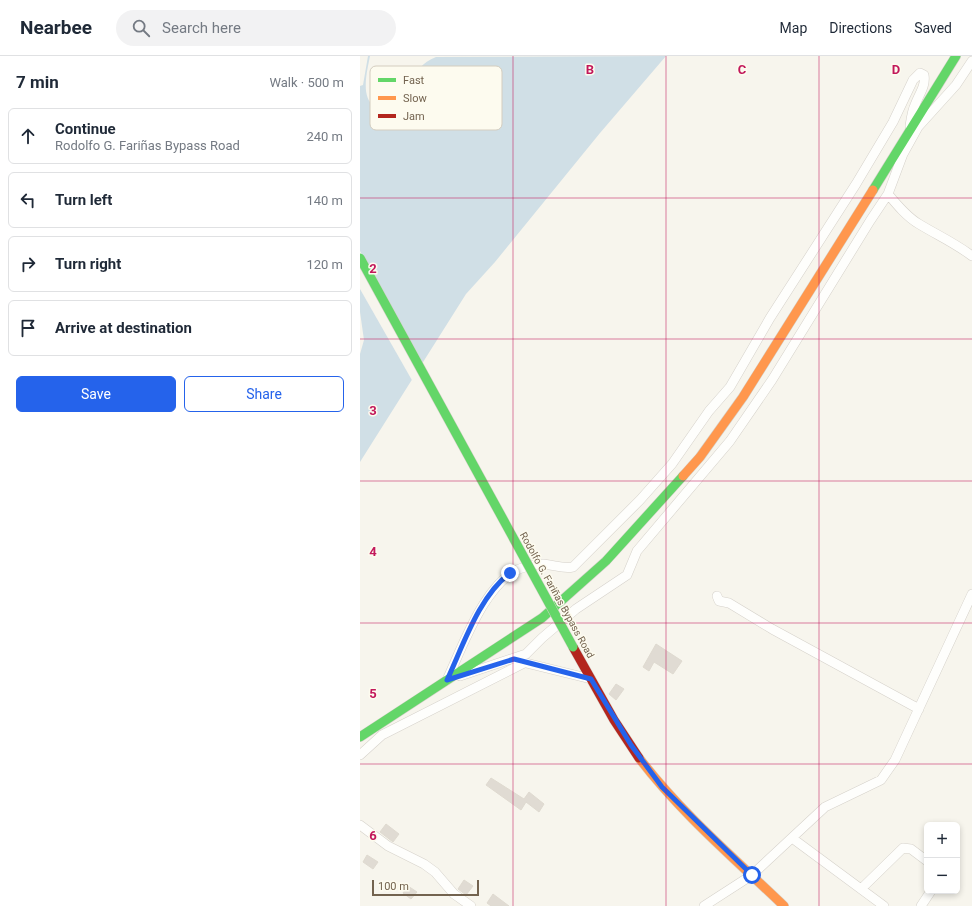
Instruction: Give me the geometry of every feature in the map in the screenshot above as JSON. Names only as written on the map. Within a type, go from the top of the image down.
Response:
[{"type":"street","points":[[360,737],[372,727],[542,618],[606,561],[700,457],[743,396],[909,138],[956,56]]},
{"type":"street","points":[[909,138],[922,121],[956,84],[972,61]]},
{"type":"street","points":[[920,73],[924,75],[925,80],[915,105],[909,138],[888,194],[772,380],[734,435],[698,480],[637,551],[627,575],[576,609],[526,654],[447,680],[473,623],[502,579],[523,567],[542,564],[565,569],[573,567],[640,500],[672,464],[709,411],[730,387],[770,318],[856,184],[893,122],[913,80],[920,73]]},
{"type":"street","points":[[888,194],[900,209],[918,224],[953,242],[972,256]]},
{"type":"street","name":"Rodolfo G. Fariñas Bypass Road","points":[[360,258],[573,647],[631,745],[662,787],[784,906]]},
{"type":"street","points":[[704,906],[752,875],[825,807],[881,780],[895,760],[972,594]]},
{"type":"street","points":[[717,596],[719,601],[729,603],[772,629],[919,709]]},
{"type":"street","points":[[514,659],[524,663],[591,679]]},
{"type":"street","points":[[360,755],[382,735],[524,663]]},
{"type":"street","points":[[360,825],[388,846],[424,864],[435,872],[454,894],[471,906]]},
{"type":"street","points":[[792,838],[884,906]]},
{"type":"street","points":[[861,889],[903,848],[911,849],[924,859]]},
{"type":"street","points":[[921,906],[929,894]]},
{"type":"shaded area","points":[[368,56],[370,56],[366,77],[366,91],[370,103],[370,130],[502,130],[502,66],[422,66],[436,57],[666,56],[600,133],[495,262],[466,294],[360,462],[360,354],[364,340],[360,312],[360,86],[363,85]]},
{"type":"pier","points":[[360,251],[423,366],[413,382],[360,289]]},
{"type":"building","points":[[656,644],[682,661],[673,674],[654,662],[649,671],[643,667]]},
{"type":"building","points":[[616,684],[624,689],[616,700],[609,694]]},
{"type":"building","points":[[491,778],[524,799],[529,792],[544,804],[539,812],[526,802],[521,810],[486,785]]},
{"type":"building","points":[[386,824],[399,834],[393,842],[380,832]]},
{"type":"building","points":[[367,855],[378,862],[373,869],[363,862]]},
{"type":"building","points":[[464,880],[473,886],[466,895],[458,889]]},
{"type":"building","points":[[408,886],[417,892],[411,899],[403,893]]},
{"type":"building","points":[[493,894],[509,906],[491,906],[487,903]]},
{"type":"traffic: fast","points":[[873,190],[956,56]]},
{"type":"traffic: fast","points":[[360,258],[573,647]]},
{"type":"traffic: fast","points":[[360,737],[542,618],[606,561],[683,476]]},
{"type":"traffic: slow","points":[[683,476],[700,457],[743,397],[873,190]]},
{"type":"traffic: slow","points":[[639,758],[672,798],[727,853],[784,906]]},
{"type":"traffic: jam","points":[[573,647],[614,720],[639,758]]},
{"type":"route","points":[[510,573],[502,579],[492,592],[473,623],[447,680],[514,659],[524,663],[591,679],[604,704],[641,760],[662,787],[752,875]]}]
